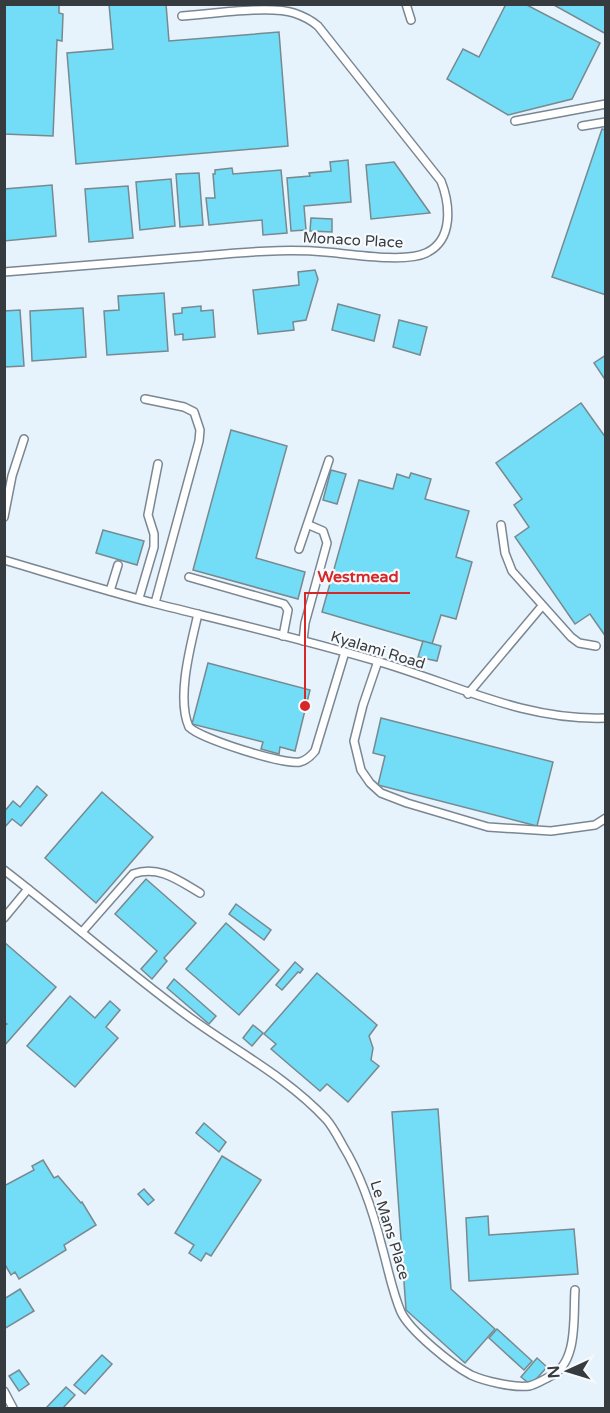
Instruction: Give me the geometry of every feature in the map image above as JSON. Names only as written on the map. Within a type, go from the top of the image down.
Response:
[{"type":"lane","points":[[406,4],[411,20]]},
{"type":"lane","name":"Monaco Place","points":[[4,272],[285,250],[404,257],[426,254],[438,243],[445,232],[449,214],[446,193],[441,181],[318,26],[308,18],[292,12],[273,10],[182,16]]},
{"type":"lane","points":[[515,122],[606,104]]},
{"type":"lane","points":[[582,126],[606,122]]},
{"type":"lane","points":[[145,399],[184,407],[194,412],[200,430],[199,441],[154,603]]},
{"type":"lane","points":[[4,517],[12,476],[24,439]]},
{"type":"lane","points":[[300,549],[329,460]]},
{"type":"lane","points":[[138,598],[154,547],[154,534],[148,515],[158,464]]},
{"type":"lane","points":[[303,641],[305,623],[327,543],[323,531],[309,525]]},
{"type":"lane","points":[[501,525],[505,553],[512,571],[571,637],[579,642],[596,646]]},
{"type":"lane","name":"Kyalami Road","points":[[4,560],[154,603],[378,661],[468,694],[521,710],[590,719],[606,718]]},
{"type":"lane","points":[[110,591],[118,565]]},
{"type":"lane","points":[[189,577],[284,604],[288,610],[283,636]]},
{"type":"lane","points":[[468,694],[542,606]]},
{"type":"lane","points":[[198,614],[188,656],[184,706],[189,727],[202,735],[284,762],[302,762],[315,751],[345,652]]},
{"type":"lane","points":[[378,661],[354,741],[361,770],[381,793],[488,827],[551,831],[595,825],[606,818]]},
{"type":"lane","name":"Le Mans Place","points":[[4,870],[186,1014],[305,1098],[329,1121],[352,1160],[365,1188],[393,1289],[402,1313],[418,1334],[469,1374],[486,1381],[529,1386],[553,1375],[568,1356],[572,1340],[575,1290]]},
{"type":"lane","points":[[82,932],[133,874],[144,870],[165,873],[200,893]]},
{"type":"lane","points":[[4,918],[28,889]]},
{"type":"lane","points":[[4,1391],[14,1408]]},
{"type":"shaded area","points":[[5,5],[605,5],[605,1408],[5,1408]]},
{"type":"building","points":[[4,4],[59,4],[59,13],[63,14],[62,41],[57,40],[53,136],[4,134]]},
{"type":"building","points":[[109,4],[166,4],[169,41],[279,32],[288,146],[76,164],[67,53],[113,49]]},
{"type":"building","points":[[506,4],[525,4],[600,43],[572,99],[508,115],[447,79],[463,49],[479,57]]},
{"type":"building","points":[[552,4],[606,4],[606,34]]},
{"type":"building","points":[[602,129],[606,130],[606,295],[552,277]]},
{"type":"building","points":[[348,160],[351,202],[304,206],[306,230],[291,231],[287,178],[331,171],[330,162]]},
{"type":"building","points":[[394,162],[430,213],[371,219],[366,165]]},
{"type":"building","points":[[232,168],[233,174],[281,170],[287,233],[263,235],[262,220],[209,225],[206,198],[215,198],[213,174],[215,170]]},
{"type":"building","points":[[199,173],[203,225],[180,227],[176,174]]},
{"type":"building","points":[[171,179],[175,226],[140,230],[136,182]]},
{"type":"building","points":[[52,185],[56,236],[4,241],[4,189]]},
{"type":"building","points":[[128,186],[133,238],[89,242],[85,189]]},
{"type":"building","points":[[311,218],[332,219],[332,232],[310,231]]},
{"type":"building","points":[[315,270],[318,279],[306,320],[293,322],[294,330],[258,334],[253,290],[299,285],[298,272]]},
{"type":"building","points":[[164,293],[168,351],[107,355],[104,311],[119,310],[118,296]]},
{"type":"building","points":[[338,304],[380,315],[374,341],[332,330]]},
{"type":"building","points":[[201,306],[201,311],[213,310],[215,337],[183,340],[183,334],[175,335],[173,314],[182,313],[182,308]]},
{"type":"building","points":[[83,308],[86,357],[32,361],[30,311]]},
{"type":"building","points":[[20,310],[24,366],[4,367],[4,311]]},
{"type":"building","points":[[399,320],[427,327],[420,355],[393,347]]},
{"type":"building","points":[[606,355],[606,381],[594,363]]},
{"type":"building","points":[[581,403],[606,438],[606,637],[590,614],[575,624],[515,537],[529,527],[514,505],[522,499],[496,463]]},
{"type":"building","points":[[231,430],[287,446],[256,558],[305,572],[298,599],[193,570]]},
{"type":"building","points":[[331,470],[346,474],[337,504],[323,500]]},
{"type":"building","points":[[411,473],[431,479],[425,499],[469,511],[456,557],[472,562],[456,619],[441,615],[432,644],[322,612],[359,480],[393,489],[397,474],[409,478]]},
{"type":"building","points":[[103,530],[144,541],[137,565],[96,553]]},
{"type":"building","points":[[423,641],[441,646],[437,661],[418,657]]},
{"type":"building","points":[[208,663],[310,690],[295,751],[280,747],[279,754],[261,749],[263,742],[192,724]]},
{"type":"building","points":[[381,718],[553,762],[537,826],[378,785],[385,756],[373,753]]},
{"type":"building","points":[[37,786],[47,795],[21,826],[12,819],[4,828],[4,812],[13,801],[20,807]]},
{"type":"building","points":[[102,792],[153,837],[96,903],[45,858]]},
{"type":"building","points":[[146,879],[196,923],[164,958],[167,961],[152,979],[141,969],[157,951],[115,914]]},
{"type":"building","points":[[236,904],[271,930],[264,940],[229,914]]},
{"type":"building","points":[[226,923],[279,970],[239,1015],[186,969]]},
{"type":"building","points":[[4,942],[56,987],[4,1046],[4,1026],[7,1024],[4,1022]]},
{"type":"building","points":[[295,962],[303,969],[282,990],[276,985]]},
{"type":"building","points":[[317,973],[377,1025],[369,1036],[373,1048],[371,1060],[379,1066],[348,1102],[327,1084],[320,1091],[271,1049],[276,1044],[264,1034]]},
{"type":"building","points":[[174,979],[216,1016],[209,1024],[167,988]]},
{"type":"building","points":[[70,996],[95,1018],[110,1001],[120,1010],[106,1027],[118,1038],[75,1087],[27,1046]]},
{"type":"building","points":[[253,1025],[263,1033],[252,1046],[243,1038]]},
{"type":"building","points":[[438,1109],[451,1289],[495,1329],[465,1363],[406,1310],[392,1112]]},
{"type":"building","points":[[204,1123],[226,1142],[219,1152],[196,1133]]},
{"type":"building","points":[[222,1156],[261,1180],[211,1256],[206,1253],[201,1261],[189,1253],[194,1245],[175,1233]]},
{"type":"building","points":[[43,1160],[54,1178],[58,1176],[82,1202],[96,1225],[64,1245],[66,1250],[19,1279],[15,1272],[11,1275],[4,1263],[4,1186],[34,1170],[32,1166]]},
{"type":"building","points":[[144,1189],[154,1200],[148,1205],[138,1194]]},
{"type":"building","points":[[488,1216],[489,1235],[574,1229],[578,1274],[469,1281],[466,1218]]},
{"type":"building","points":[[20,1289],[34,1311],[4,1329],[4,1299]]},
{"type":"building","points":[[497,1329],[532,1361],[524,1370],[489,1338]]},
{"type":"building","points":[[102,1355],[112,1364],[85,1394],[74,1385]]},
{"type":"building","points":[[537,1358],[547,1367],[531,1385],[521,1377]]},
{"type":"building","points":[[19,1370],[29,1384],[19,1391],[9,1376]]},
{"type":"building","points":[[66,1387],[75,1395],[63,1408],[46,1408]]},
{"type":"place","name":"Westmead","points":[[305,706]]}]
